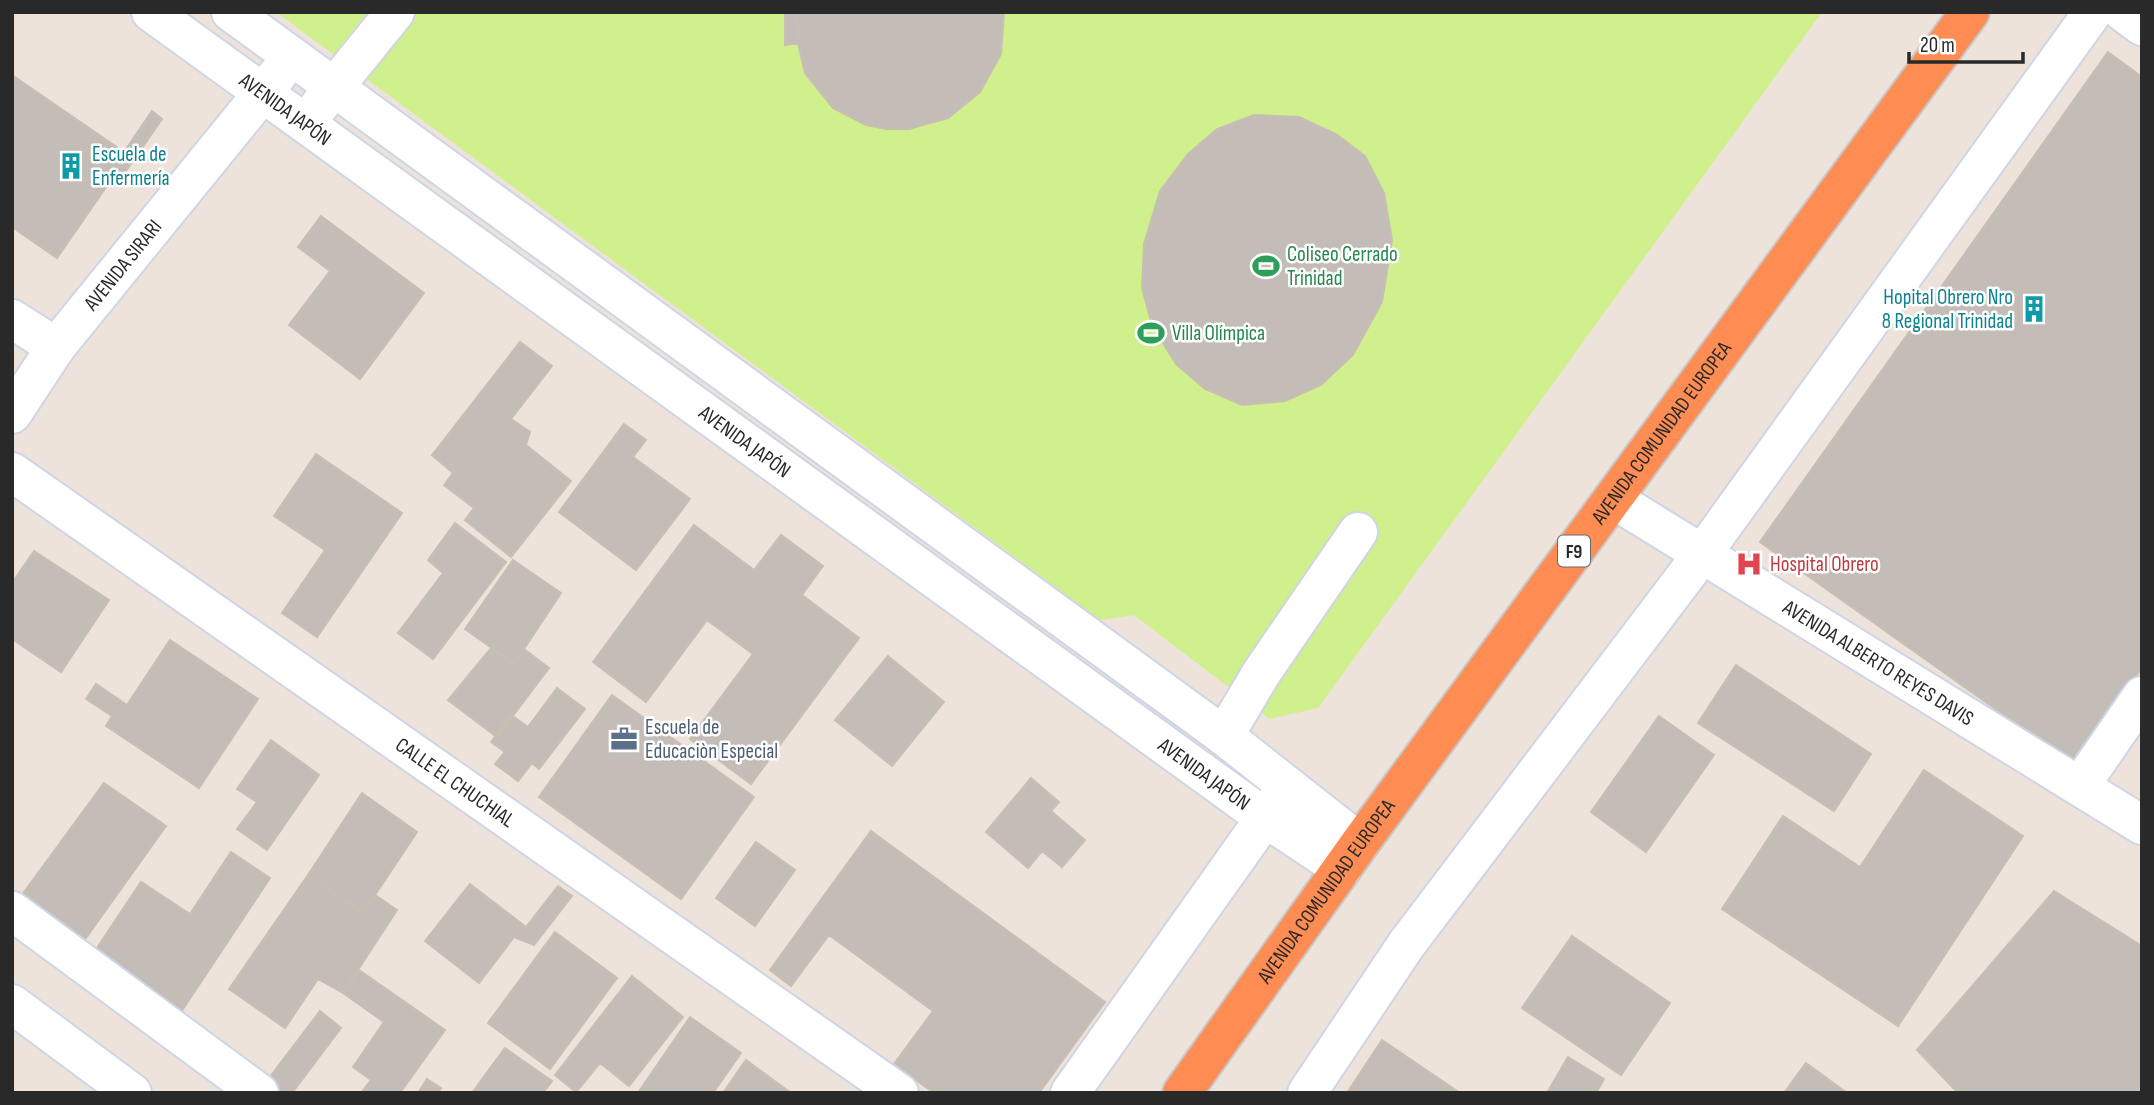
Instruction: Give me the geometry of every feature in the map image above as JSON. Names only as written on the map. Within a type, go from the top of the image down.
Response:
[{"type":"highway","name":"AVENIDA COMUNIDAD EUROPEA","points":[[1182,1093],[1351,856],[1970,12]]},
{"type":"street","name":"AVENIDA JAPÓN","points":[[151,12],[1264,817],[1351,856]]},
{"type":"street","name":"AVENIDA JAPÓN","points":[[231,12],[1224,736],[1288,786],[1351,856]]},
{"type":"street","points":[[304,124],[395,12]]},
{"type":"street","points":[[1307,1093],[1406,945],[1703,553],[2093,12]]},
{"type":"street","points":[[2123,12],[2142,26]]},
{"type":"street","name":"AVENIDA SIRARI","points":[[12,414],[56,347],[292,57]]},
{"type":"street","points":[[12,319],[56,347]]},
{"type":"street","name":"CALLE EL CHUCHIAL","points":[[12,472],[899,1093]]},
{"type":"street","name":"AVENIDA ALBERTO REYES DAVIS","points":[[1613,499],[2142,825]]},
{"type":"street","points":[[1224,736],[1262,672],[1358,532]]},
{"type":"street","points":[[2080,786],[2142,696]]},
{"type":"street","points":[[1070,1093],[1288,786]]},
{"type":"street","points":[[12,911],[258,1093]]},
{"type":"street","points":[[12,1004],[132,1093]]},
{"type":"green space","name":"Villa Olímpica","points":[[276,12],[1822,12],[1318,708],[1270,719],[1134,615],[1100,620]]},
{"type":"building","points":[[785,12],[797,12],[798,43],[785,45]]},
{"type":"building","points":[[797,12],[1004,12],[1001,54],[980,92],[948,118],[909,129],[886,129],[866,125],[833,108],[805,73],[798,43]]},
{"type":"building","name":"Hopital Obrero Nro 8 Regional Trinidad","points":[[2108,52],[2142,77],[2142,668],[2073,764],[1760,542]]},
{"type":"building","name":"Escuela de Enfermería","points":[[12,75],[124,152],[152,111],[162,119],[117,184],[111,180],[57,258],[12,227]]},
{"type":"building","name":"Coliseo Cerrado Trinidad","points":[[1254,115],[1299,117],[1336,134],[1365,156],[1384,193],[1392,240],[1382,302],[1353,355],[1321,385],[1285,401],[1242,405],[1205,389],[1176,364],[1152,325],[1142,288],[1144,244],[1160,191],[1188,154],[1217,129]]},
{"type":"building","points":[[321,216],[424,293],[360,379],[289,325],[330,271],[298,247]]},
{"type":"building","points":[[520,342],[552,366],[511,419],[530,432],[526,445],[571,481],[511,557],[465,520],[474,508],[444,485],[453,473],[432,455]]},
{"type":"building","points":[[624,424],[646,440],[633,457],[690,499],[636,570],[559,512]]},
{"type":"building","points":[[316,454],[402,513],[317,637],[282,613],[325,550],[274,516]]},
{"type":"building","points":[[455,523],[506,562],[433,659],[398,633],[443,573],[428,560]]},
{"type":"building","points":[[694,525],[754,570],[781,535],[823,566],[802,595],[859,638],[751,784],[690,739],[753,654],[707,620],[646,702],[593,662]]},
{"type":"building","points":[[34,551],[109,600],[61,672],[12,639],[12,583]]},
{"type":"building","points":[[513,560],[561,593],[514,664],[465,629]]},
{"type":"building","points":[[170,640],[258,699],[199,788],[106,726],[112,716],[86,699],[96,684],[127,705]]},
{"type":"building","points":[[491,648],[514,664],[525,650],[549,668],[497,737],[448,700]]},
{"type":"building","points":[[888,656],[944,702],[892,766],[835,720]]},
{"type":"building","points":[[1736,665],[1871,754],[1834,811],[1698,723]]},
{"type":"building","points":[[557,688],[585,709],[539,769],[532,763],[518,781],[495,764],[505,752],[491,742],[511,715],[528,727]]},
{"type":"building","points":[[612,695],[754,797],[681,899],[539,797]]},
{"type":"building","points":[[1659,716],[1714,755],[1646,852],[1591,812]]},
{"type":"building","points":[[271,740],[319,775],[267,850],[237,829],[257,802],[237,789]]},
{"type":"building","points":[[1924,770],[2023,836],[1898,1026],[1722,909],[1783,816],[1860,867]]},
{"type":"building","points":[[1031,778],[1059,802],[1051,811],[1085,840],[1062,867],[1042,851],[1028,868],[986,832]]},
{"type":"building","points":[[104,783],[166,826],[78,949],[16,903]]},
{"type":"building","points":[[362,793],[417,832],[363,913],[308,875]]},
{"type":"building","points":[[871,831],[1105,1002],[1039,1093],[934,1093],[894,1064],[933,1011],[829,935],[791,986],[770,970]]},
{"type":"building","points":[[756,842],[795,870],[755,926],[716,898]]},
{"type":"building","points":[[231,852],[270,878],[177,1018],[89,960],[141,882],[190,914]]},
{"type":"building","points":[[308,875],[363,913],[375,895],[397,910],[343,993],[318,979],[285,1028],[229,989]]},
{"type":"building","points":[[470,884],[526,927],[558,886],[572,896],[534,945],[514,937],[479,983],[425,941]]},
{"type":"building","points":[[2054,891],[2142,946],[2142,1093],[1958,1093],[1917,1050]]},
{"type":"building","points":[[555,932],[617,978],[550,1069],[488,1023]]},
{"type":"building","points":[[1572,936],[1670,1003],[1621,1075],[1522,1008]]},
{"type":"building","points":[[359,970],[445,1030],[400,1093],[361,1093],[371,1080],[353,1067],[384,1022],[343,993]]},
{"type":"building","points":[[632,976],[683,1017],[629,1086],[600,1063],[576,1092],[555,1075]]},
{"type":"building","points":[[320,1011],[341,1028],[292,1093],[272,1093],[263,1086]]},
{"type":"building","points":[[690,1017],[741,1053],[713,1093],[638,1093]]},
{"type":"building","points":[[1382,1040],[1460,1093],[1347,1093]]},
{"type":"building","points":[[505,1048],[552,1081],[543,1093],[472,1093]]},
{"type":"building","points":[[1568,1057],[1604,1079],[1596,1093],[1547,1093]]},
{"type":"building","points":[[746,1060],[791,1093],[723,1093]]},
{"type":"building","points":[[1806,1063],[1847,1093],[1784,1093]]},
{"type":"building","points":[[427,1079],[441,1088],[438,1093],[418,1093]]},
{"type":"place","name":"Escuela de Enfermería","points":[[71,166]]},
{"type":"place","name":"Coliseo Cerrado Trinidad","points":[[1266,266]]},
{"type":"place","name":"Hopital Obrero Nro 8 Regional Trinidad","points":[[2034,309]]},
{"type":"place","name":"Villa Olímpica","points":[[1151,333]]},
{"type":"place","name":"Hospital Obrero","points":[[1749,564]]},
{"type":"place","name":"Escuela de Educaciòn Especial","points":[[624,739]]}]
